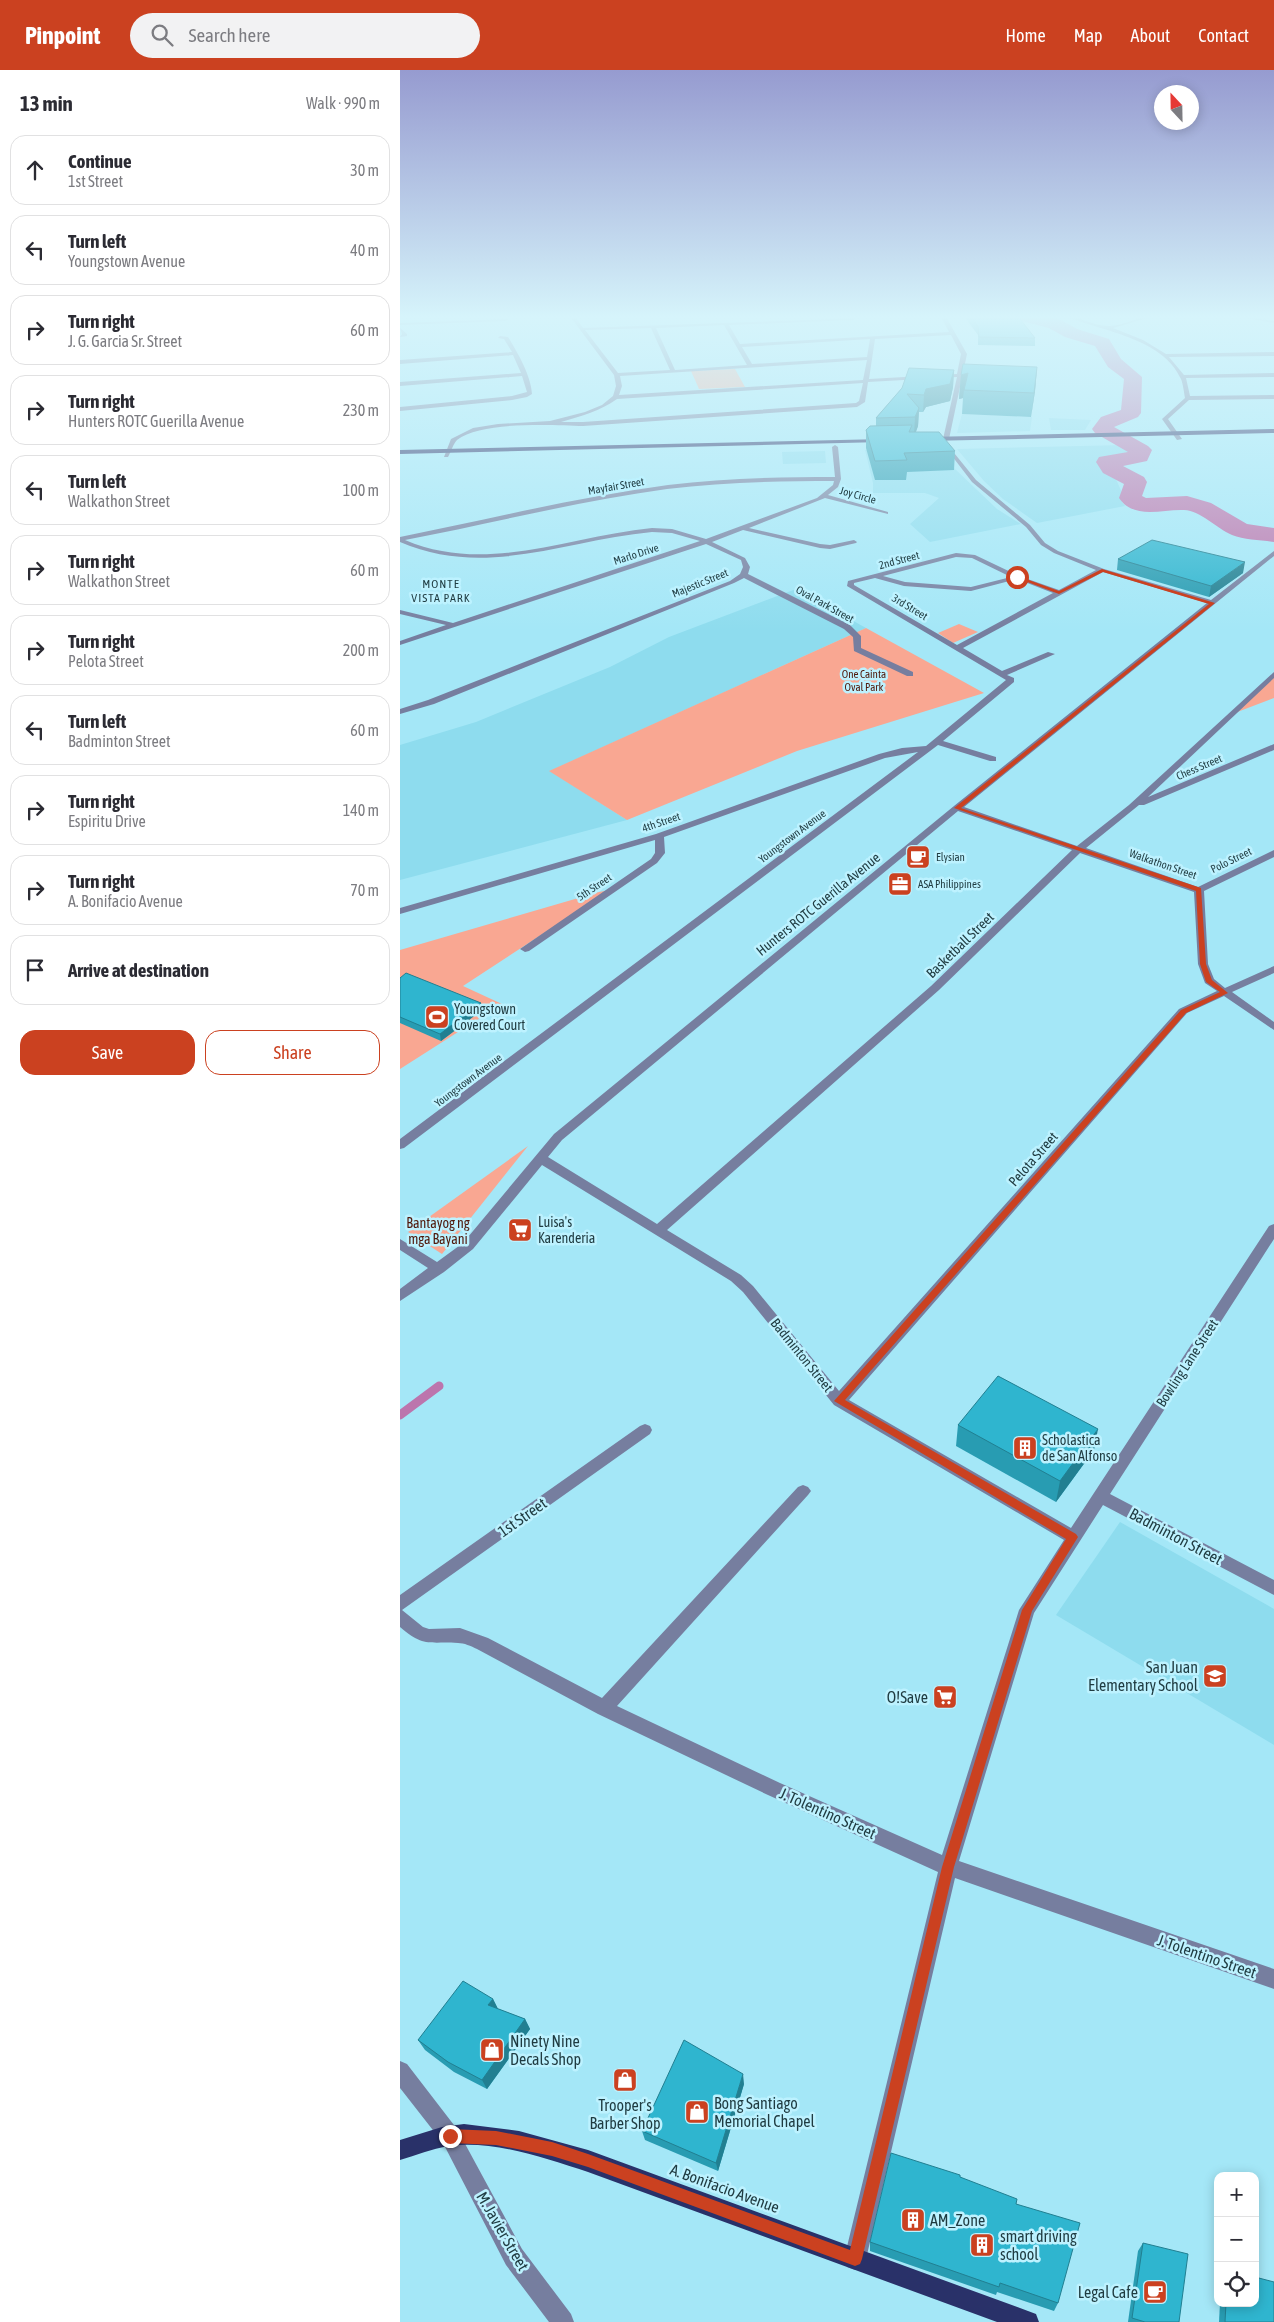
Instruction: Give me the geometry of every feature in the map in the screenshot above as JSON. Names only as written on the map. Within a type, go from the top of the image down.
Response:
[{"type":"main road","points":[[1097,438],[1121,434],[1274,431]]},
{"type":"main road","points":[[924,445],[945,442],[1097,438],[1129,440],[1274,437]]},
{"type":"main road","points":[[917,439],[945,442]]},
{"type":"main road","points":[[400,458],[446,454],[886,443],[835,447],[698,448]]},
{"type":"main road","points":[[400,452],[446,454]]},
{"type":"main road","name":"A. Bonifacio Avenue","points":[[400,2150],[450,2136],[496,2138],[552,2149],[1028,2322]]},
{"type":"street","points":[[550,423],[561,420]]},
{"type":"street","points":[[446,454],[458,436],[473,430],[498,426],[642,420]]},
{"type":"street","points":[[950,420],[945,442],[974,481],[1028,526],[1043,544],[1056,552],[1102,570],[1212,603]]},
{"type":"street","points":[[1166,420],[1179,439]]},
{"type":"street","points":[[825,496],[836,486],[838,479],[835,447]]},
{"type":"street","name":"Mayfair Street","points":[[400,540],[598,499],[667,487],[740,480],[838,479]]},
{"type":"street","name":"Joy Circle","points":[[825,496],[886,513]]},
{"type":"street","name":"Marlo Drive","points":[[400,643],[705,542],[825,496]]},
{"type":"street","points":[[743,528],[830,547],[854,542]]},
{"type":"street","name":"Majestic Street","points":[[400,540],[417,549],[445,554],[510,556],[539,552],[625,534],[661,530],[677,532],[705,542],[743,559],[747,564],[747,571],[744,575],[732,582],[449,695],[400,712]]},
{"type":"street","name":"Hunters ROTC Guerilla Avenue","points":[[400,1296],[468,1246],[558,1137],[957,808],[1274,553]]},
{"type":"street","name":"2nd Street","points":[[851,586],[850,582],[856,580],[956,555],[973,556],[1017,577]]},
{"type":"street","points":[[957,648],[1102,570]]},
{"type":"street","name":"Oval Park Street","points":[[744,575],[830,617],[857,636],[857,649],[910,674]]},
{"type":"street","points":[[877,576],[904,584],[971,589],[1017,577],[1059,593]]},
{"type":"street","name":"3rd Street","points":[[851,586],[957,648]]},
{"type":"street","points":[[400,612],[453,625]]},
{"type":"street","points":[[957,648],[1002,674],[1050,654]]},
{"type":"street","name":"Youngstown Avenue","points":[[400,1145],[937,742],[1009,684],[1011,680],[1002,674]]},
{"type":"street","name":"Basketball Street","points":[[658,1230],[936,988],[1079,849],[1132,807],[1274,674]]},
{"type":"street","points":[[937,742],[993,759]]},
{"type":"street","name":"Chess Street","points":[[1132,807],[1274,747]]},
{"type":"street","name":"4th Street","points":[[400,911],[659,836],[882,756],[902,751],[926,749]]},
{"type":"street","points":[[882,756],[906,765]]},
{"type":"street","name":"Walkathon Street","points":[[957,808],[1199,890],[1203,964],[1209,981],[1274,1026]]},
{"type":"street","points":[[638,842],[660,853],[659,836]]},
{"type":"street","name":"5th Street","points":[[525,949],[654,861],[660,853]]},
{"type":"street","name":"Polo Street","points":[[1199,890],[1274,853]]},
{"type":"street","name":"Pelota Street","points":[[839,1401],[1183,1011],[1274,969]]},
{"type":"street","name":"Badminton Street","points":[[540,1158],[736,1278],[748,1289],[839,1401],[1073,1537]]},
{"type":"street","name":"Bowling Lane Street","points":[[1100,1496],[1274,1229]]},
{"type":"street","points":[[400,1244],[439,1269]]},
{"type":"street","name":"1st Street","points":[[400,1604],[644,1430]]},
{"type":"street","points":[[604,1708],[804,1491]]},
{"type":"street","points":[[855,2259],[948,1867],[1027,1610],[1100,1496]]},
{"type":"street","name":"Badminton Street","points":[[1100,1496],[1274,1588]]},
{"type":"street","name":"J. Tolentino Street","points":[[400,1617],[418,1633],[429,1636],[460,1636],[482,1643],[604,1708],[774,1789],[948,1867],[1274,1979]]},
{"type":"street","name":"M. Javier Street","points":[[400,2071],[450,2136],[514,2257],[563,2322]]},
{"type":"shaded area","points":[[960,420],[1032,420],[1030,431],[957,433]]},
{"type":"shaded area","points":[[1049,420],[1091,420],[1085,430],[1051,430]]},
{"type":"shaded area","points":[[1125,445],[1135,450],[1135,454],[1102,461],[1115,477],[1124,497],[1122,502],[1125,506],[1037,523],[1003,499],[984,481],[957,449]]},
{"type":"shaded area","points":[[937,448],[955,469],[997,509],[1021,524],[930,542],[910,524],[939,498],[925,493],[873,493],[873,483],[865,450]]},
{"type":"shaded area","points":[[825,451],[826,463],[783,464],[782,452]]},
{"type":"shaded area","points":[[796,589],[866,628],[550,771],[627,820],[400,880],[400,745],[476,722],[610,667],[669,637]]},
{"type":"shaded area","name":"San Juan Elementary School","points":[[1120,1522],[1274,1609],[1274,1745],[1056,1615]]},
{"type":"green space","points":[[959,624],[978,632],[953,643],[938,633]]},
{"type":"green space","name":"One Cainta Oval Park","points":[[866,628],[984,693],[797,751],[627,820],[549,771]]},
{"type":"green space","points":[[1274,677],[1274,698],[1232,714]]},
{"type":"green space","points":[[610,890],[463,986],[502,1004],[400,1069],[400,950]]},
{"type":"green space","name":"Bantayog ng mga Bayani","points":[[528,1146],[442,1254],[408,1232]]},
{"type":"building","points":[[912,425],[909,432],[939,432],[955,451],[904,453],[907,460],[875,461],[866,430],[870,426]]},
{"type":"building","points":[[1152,540],[1245,562],[1211,586],[1118,559]]},
{"type":"building","name":"Youngstown Covered Court","points":[[406,973],[481,1003],[440,1034],[400,1017],[400,978]]},
{"type":"building","name":"Scholastica de San Alfonso","points":[[998,1376],[1098,1429],[1060,1481],[958,1425]]},
{"type":"building","points":[[463,1981],[493,1999],[488,2005],[525,2019],[482,2080],[448,2062],[418,2040]]},
{"type":"building","name":"Bong Santiago Memorial Chapel","points":[[684,2040],[743,2074],[716,2163],[642,2131]]},
{"type":"building","points":[[891,2153],[960,2175],[960,2177],[1017,2199],[1016,2204],[1080,2223],[1058,2303],[1000,2283],[999,2287],[870,2242]]},
{"type":"building","name":"Legal Cafe","points":[[1143,2243],[1188,2254],[1179,2322],[1145,2322],[1132,2318]]},
{"type":"building","points":[[1259,2278],[1274,2282],[1274,2322],[1225,2322],[1226,2307],[1259,2307]]},
{"type":"waterway","points":[[1111,420],[1102,429],[1141,450],[1139,456],[1107,462],[1111,468],[1136,482],[1130,498],[1142,505],[1187,503],[1203,508],[1241,530],[1274,535]]},
{"type":"waterway","points":[[400,1415],[439,1386]]},
{"type":"place","name":"Elysian","points":[[918,857]]},
{"type":"place","name":"ASA Philippines","points":[[900,884]]},
{"type":"place","name":"Youngstown Covered Court","points":[[437,1017]]},
{"type":"place","name":"Luisa's Karenderia","points":[[520,1230]]},
{"type":"place","name":"Scholastica de San Alfonso","points":[[1025,1448]]},
{"type":"place","name":"San Juan Elementary School","points":[[1215,1676]]},
{"type":"place","name":"O!Save","points":[[945,1697]]},
{"type":"place","name":"Ninety Nine Decals Shop","points":[[492,2050]]},
{"type":"place","name":"Trooper's Barber Shop","points":[[625,2080]]},
{"type":"place","name":"Bong Santiago Memorial Chapel","points":[[697,2112]]},
{"type":"place","name":"AM_Zone","points":[[913,2220]]},
{"type":"place","name":"smart driving school","points":[[982,2245]]},
{"type":"place","name":"Legal Cafe","points":[[1155,2292]]},
{"type":"district","name":"MONTE VISTA PARK","points":[[441,591]]},
{"type":"route","points":[[450,2136],[496,2138],[552,2149],[855,2259],[948,1867],[1027,1610],[1073,1537],[1033,1516],[839,1401],[1183,1011],[1225,993],[1209,981],[1203,964],[1199,890],[957,808],[1212,603],[1102,570],[1059,593],[1017,577]]}]
